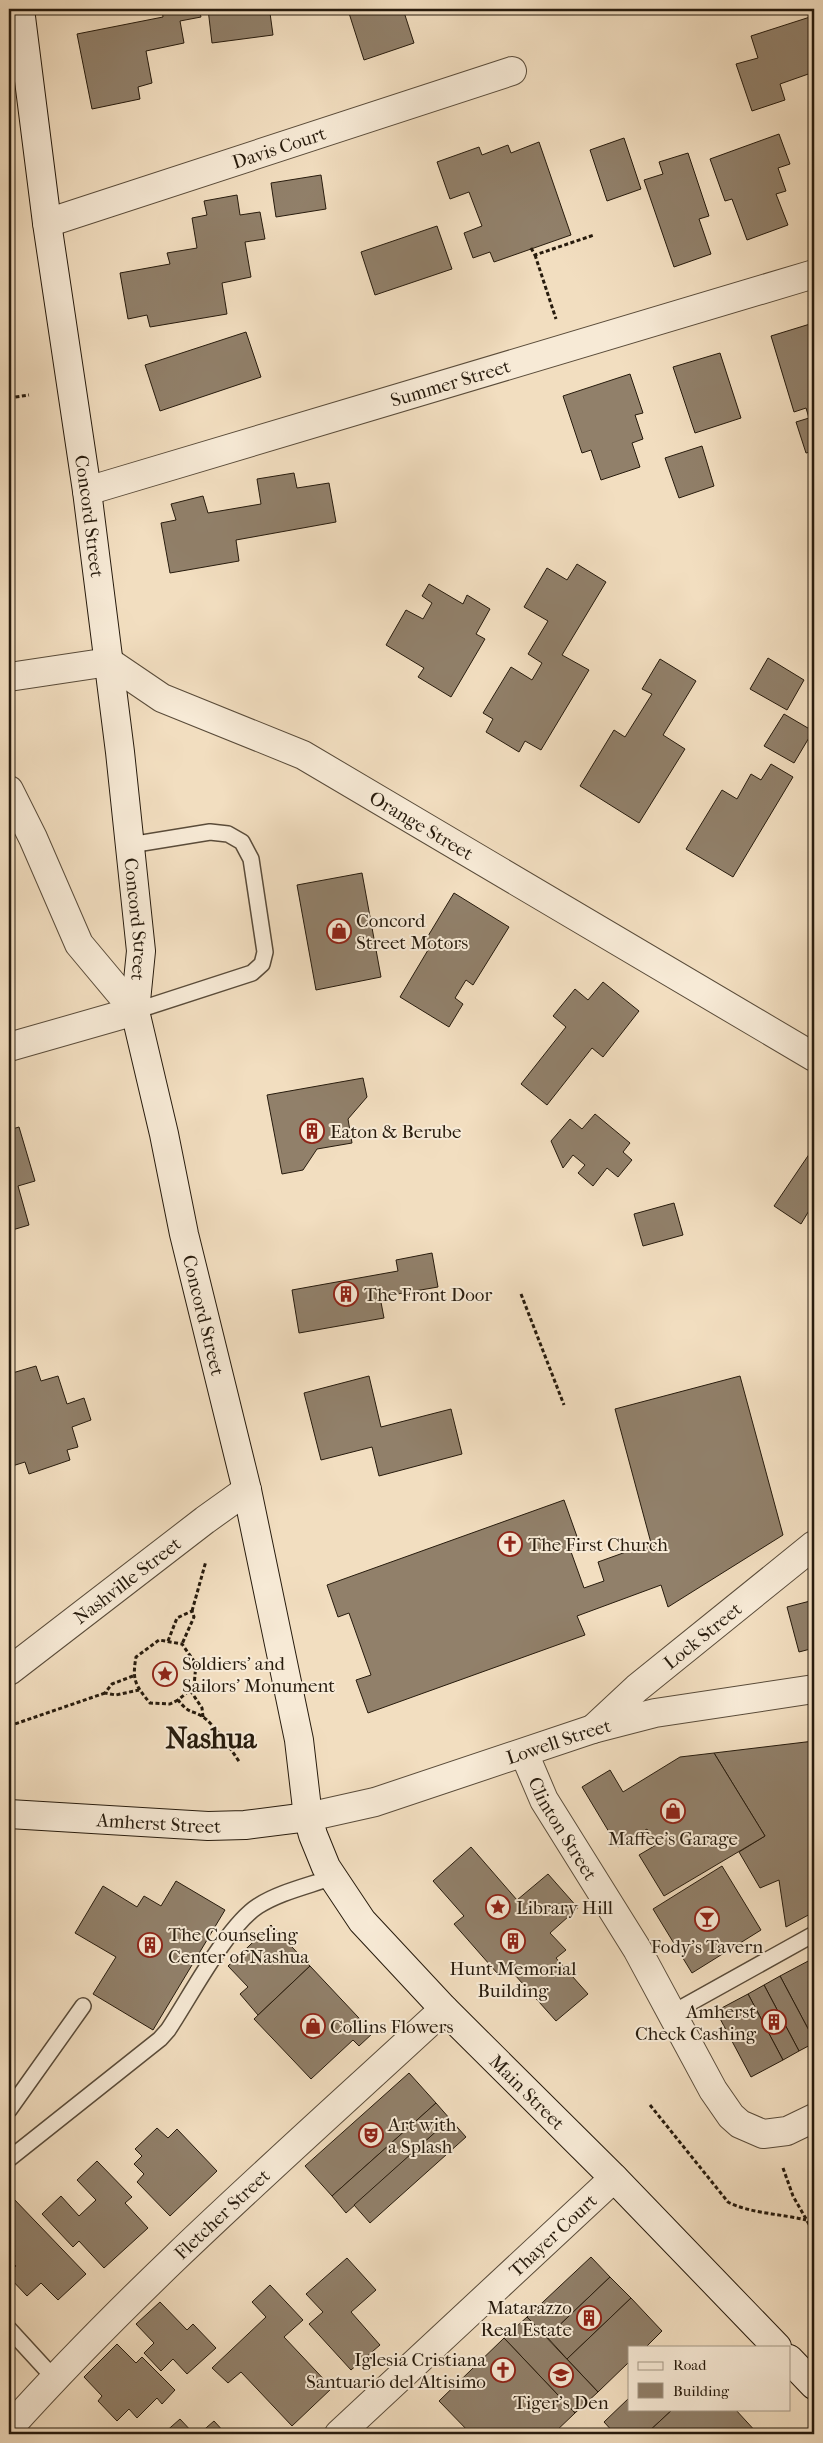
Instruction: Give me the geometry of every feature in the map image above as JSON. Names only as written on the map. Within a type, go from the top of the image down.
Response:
[{"type":"street","name":"Concord Street","points":[[17,13],[87,491],[109,662],[141,951],[135,1011],[164,1134],[184,1234],[247,1490],[300,1747],[308,1817]]},
{"type":"street","name":"Davis Court","points":[[47,223],[512,71]]},
{"type":"street","name":"Summer Street","points":[[87,491],[814,274]]},
{"type":"street","points":[[9,677],[109,662]]},
{"type":"street","name":"Orange Street","points":[[109,662],[162,698],[303,755],[814,1057]]},
{"type":"street","points":[[9,790],[33,838],[79,944],[135,1011],[9,1046]]},
{"type":"street","name":"Nashville Street","points":[[9,1671],[205,1520],[247,1490]]},
{"type":"street","name":"Lock Street","points":[[593,1729],[637,1688],[814,1545]]},
{"type":"street","name":"Lowell Street","points":[[308,1817],[375,1802],[593,1729],[656,1712],[814,1689]]},
{"type":"street","name":"Clinton Street","points":[[524,1753],[544,1800],[637,1949],[713,2090],[731,2116],[751,2130],[763,2134],[787,2131],[814,2118]]},
{"type":"street","name":"Amherst Street","points":[[9,1814],[208,1826],[245,1825],[308,1817]]},
{"type":"street","name":"Main Street","points":[[308,1817],[320,1854],[333,1878],[362,1921],[444,2009],[614,2178],[776,2346]]},
{"type":"street","name":"Fletcher Street","points":[[9,2428],[54,2378],[132,2298],[444,2009]]},
{"type":"street","name":"Thayer Court","points":[[339,2434],[614,2178]]},
{"type":"street","points":[[790,2360],[814,2385]]},
{"type":"lane","points":[[130,844],[210,832],[228,834],[242,842],[251,859],[265,952],[262,964],[252,973],[135,1011]]},
{"type":"lane","points":[[9,2159],[160,2039],[168,2030],[232,1932],[248,1914],[272,1898],[333,1878]]},
{"type":"lane","points":[[672,2013],[814,1934]]},
{"type":"lane","points":[[9,2110],[83,2006]]},
{"type":"lane","points":[[9,2329],[54,2378]]},
{"type":"path","points":[[535,255],[594,235]]},
{"type":"path","points":[[531,248],[557,322]]},
{"type":"path","points":[[9,398],[29,395]]},
{"type":"path","points":[[521,1294],[564,1405]]},
{"type":"path","points":[[182,1644],[194,1617],[192,1611],[207,1555]]},
{"type":"path","points":[[168,1641],[177,1618],[192,1611]]},
{"type":"path","points":[[158,1640],[182,1644],[196,1664],[194,1686],[178,1700],[170,1704],[150,1703],[139,1690],[133,1676],[136,1657],[158,1640]]},
{"type":"path","points":[[105,1693],[112,1684],[133,1676]]},
{"type":"path","points":[[9,1726],[105,1693],[116,1695],[139,1690]]},
{"type":"path","points":[[190,1690],[202,1708],[203,1717]]},
{"type":"path","points":[[178,1700],[187,1711],[203,1717],[232,1750],[240,1763]]},
{"type":"path","points":[[650,2105],[728,2202],[737,2207],[806,2220]]},
{"type":"path","points":[[782,2168],[793,2196],[814,2233]]},
{"type":"building","points":[[162,9],[199,9],[201,17],[180,21],[184,43],[146,51],[152,83],[138,87],[140,99],[92,109],[77,34],[163,17]]},
{"type":"building","points":[[208,9],[302,10],[270,13],[273,35],[212,43]]},
{"type":"building","points":[[366,9],[368,13],[380,9],[403,9],[414,43],[364,60],[348,10]]},
{"type":"building","points":[[810,17],[814,30],[814,72],[780,84],[785,100],[752,111],[736,64],[758,58],[751,36]]},
{"type":"building","points":[[779,134],[790,164],[778,168],[786,191],[776,194],[788,225],[747,240],[732,199],[725,201],[710,159]]},
{"type":"building","points":[[624,138],[641,189],[607,201],[590,150]]},
{"type":"building","points":[[539,142],[571,235],[494,262],[490,252],[473,258],[464,233],[482,226],[469,192],[450,199],[437,162],[479,147],[482,155],[508,145],[511,153]]},
{"type":"building","points":[[688,153],[709,216],[699,219],[711,254],[674,267],[644,180],[663,174],[659,162]]},
{"type":"building","points":[[321,175],[326,209],[276,217],[271,183]]},
{"type":"building","points":[[237,195],[240,215],[260,212],[265,239],[245,242],[251,277],[222,283],[227,314],[150,327],[147,315],[128,319],[120,273],[170,264],[167,253],[197,248],[192,218],[207,215],[204,201]]},
{"type":"building","points":[[437,226],[452,269],[375,295],[361,252]]},
{"type":"building","points":[[810,324],[814,339],[814,451],[806,453],[796,422],[809,418],[806,408],[794,412],[771,336]]},
{"type":"building","points":[[246,332],[261,377],[160,411],[145,365]]},
{"type":"building","points":[[720,353],[741,418],[695,433],[673,367]]},
{"type":"building","points":[[630,374],[643,413],[635,415],[643,439],[632,443],[640,467],[601,480],[591,450],[582,453],[563,396]]},
{"type":"building","points":[[702,446],[714,486],[679,498],[665,458]]},
{"type":"building","points":[[294,473],[297,488],[329,483],[336,522],[236,540],[239,561],[170,573],[161,523],[176,520],[171,504],[203,496],[208,513],[261,504],[257,479]]},
{"type":"building","points":[[577,564],[606,582],[562,655],[589,670],[541,750],[525,741],[519,752],[486,732],[493,719],[483,713],[511,667],[532,680],[542,663],[528,654],[548,621],[524,607],[547,568],[567,580]]},
{"type":"building","points":[[429,584],[463,604],[467,595],[490,609],[476,634],[485,639],[451,697],[418,677],[424,668],[386,645],[406,610],[423,619],[432,603],[422,596]]},
{"type":"building","points":[[768,658],[804,680],[787,710],[750,689]]},
{"type":"building","points":[[660,659],[696,681],[663,735],[685,749],[639,823],[580,786],[614,730],[625,737],[652,694],[642,689]]},
{"type":"building","points":[[784,714],[813,731],[794,763],[764,746]]},
{"type":"building","points":[[771,764],[793,777],[733,877],[686,849],[722,790],[737,799],[751,774],[761,780]]},
{"type":"building","name":"Concord Street Motors","points":[[362,873],[381,977],[316,990],[297,885]]},
{"type":"building","points":[[454,893],[509,927],[473,985],[466,980],[455,998],[463,1004],[449,1027],[400,997],[431,945],[425,941]]},
{"type":"building","points":[[603,982],[639,1011],[603,1057],[592,1048],[547,1105],[521,1084],[566,1027],[553,1016],[575,989],[588,1000]]},
{"type":"building","name":"Eaton & Berube","points":[[363,1078],[367,1097],[348,1119],[352,1143],[317,1149],[303,1170],[282,1174],[267,1095]]},
{"type":"building","points":[[595,1114],[630,1143],[623,1152],[632,1160],[618,1177],[607,1168],[593,1186],[578,1173],[585,1165],[573,1155],[563,1168],[551,1141],[570,1119],[582,1129]]},
{"type":"building","points":[[19,1127],[35,1181],[18,1186],[29,1225],[9,1231],[9,1130]]},
{"type":"building","points":[[814,1147],[814,1212],[810,1209],[801,1224],[774,1206]]},
{"type":"building","points":[[674,1203],[683,1235],[643,1246],[634,1214]]},
{"type":"building","name":"The Front Door","points":[[432,1253],[438,1287],[380,1297],[384,1318],[299,1333],[292,1290],[398,1271],[396,1260]]},
{"type":"building","points":[[36,1366],[41,1381],[58,1376],[67,1404],[84,1398],[91,1420],[72,1427],[78,1447],[67,1450],[70,1460],[29,1474],[25,1462],[9,1467],[9,1374]]},
{"type":"building","points":[[369,1376],[381,1427],[451,1409],[462,1454],[379,1476],[372,1447],[321,1460],[304,1393]]},
{"type":"building","name":"The First Church","points":[[740,1376],[783,1535],[668,1607],[661,1585],[577,1616],[585,1635],[368,1713],[356,1680],[371,1675],[349,1613],[338,1617],[327,1585],[564,1500],[580,1545],[570,1549],[584,1588],[604,1581],[598,1562],[651,1543],[615,1409]]},
{"type":"building","points":[[814,1600],[814,1648],[799,1652],[787,1607]]},
{"type":"building","points":[[814,1741],[814,1912],[786,1927],[779,1880],[760,1888],[739,1852],[765,1836],[714,1753]]},
{"type":"building","name":"Maffee's Garage","points":[[714,1753],[765,1836],[664,1896],[639,1855],[656,1845],[647,1829],[618,1847],[582,1787],[610,1770],[623,1792],[680,1757]]},
{"type":"building","name":"Hunt Memorial Building","points":[[471,1847],[517,1900],[548,1874],[578,1908],[550,1933],[566,1950],[556,1958],[588,1994],[556,2021],[506,1965],[497,1973],[454,1924],[464,1916],[433,1881]]},
{"type":"building","name":"Fody's Tavern","points":[[722,1866],[761,1930],[692,1973],[653,1909]]},
{"type":"building","name":"The Counseling Center of Nashua","points":[[176,1881],[225,1910],[153,2030],[93,1994],[116,1957],[75,1933],[103,1886],[137,1907],[144,1896],[161,1906]]},
{"type":"building","points":[[271,1925],[310,1966],[258,2015],[240,1994],[248,1987],[228,1966]]},
{"type":"building","points":[[812,1959],[814,1962],[814,2040],[780,1976]]},
{"type":"building","name":"Collins Flowers","points":[[310,1966],[373,2033],[359,2046],[353,2040],[311,2079],[254,2019]]},
{"type":"building","points":[[780,1976],[814,2040],[814,2043],[799,2051],[764,1985]]},
{"type":"building","name":"Amherst Check Cashing","points":[[764,1985],[799,2051],[783,2060],[748,1994]]},
{"type":"building","points":[[748,1994],[783,2060],[751,2077],[716,2011]]},
{"type":"building","name":"Art with a Splash","points":[[409,2073],[436,2103],[332,2196],[305,2166]]},
{"type":"building","points":[[436,2103],[450,2119],[346,2213],[332,2196]]},
{"type":"building","points":[[450,2119],[466,2137],[370,2223],[354,2205]]},
{"type":"building","points":[[157,2128],[168,2138],[177,2129],[217,2171],[170,2216],[137,2182],[144,2174],[134,2164],[142,2156],[135,2149]]},
{"type":"building","points":[[97,2161],[132,2197],[125,2203],[148,2228],[104,2268],[79,2241],[73,2247],[42,2214],[61,2196],[79,2216],[96,2200],[77,2180]]},
{"type":"building","points":[[12,2197],[86,2274],[58,2300],[41,2283],[27,2296],[9,2277],[9,2273],[16,2266],[9,2259],[9,2201]]},
{"type":"building","points":[[591,2257],[610,2277],[547,2337],[527,2317]]},
{"type":"building","points":[[347,2258],[376,2290],[351,2312],[380,2345],[351,2370],[309,2324],[323,2312],[306,2294]]},
{"type":"building","name":"Matarazzo Real Estate","points":[[610,2277],[631,2298],[567,2359],[547,2337]]},
{"type":"building","points":[[270,2285],[303,2320],[284,2337],[332,2388],[292,2426],[241,2372],[228,2383],[212,2368],[266,2317],[252,2302]]},
{"type":"building","points":[[631,2298],[662,2331],[647,2346],[628,2346],[628,2363],[598,2392],[567,2359]]},
{"type":"building","points":[[160,2302],[187,2330],[193,2324],[216,2348],[187,2374],[173,2359],[161,2371],[144,2353],[154,2343],[136,2324]]},
{"type":"building","name":"Tiger's Den","points":[[527,2317],[598,2392],[575,2413],[504,2338]]},
{"type":"building","name":"Iglesia Cristiana Santuario del Altisimo","points":[[504,2338],[575,2413],[553,2434],[471,2434],[439,2401]]},
{"type":"building","points":[[117,2344],[136,2363],[142,2357],[175,2390],[162,2404],[157,2398],[137,2418],[129,2409],[117,2421],[98,2401],[102,2396],[84,2377]]},
{"type":"building","points":[[628,2399],[628,2410],[672,2410],[646,2434],[615,2434],[604,2422]]},
{"type":"building","points":[[672,2410],[736,2410],[758,2434],[646,2434]]},
{"type":"building","points":[[180,2419],[194,2434],[163,2434]]},
{"type":"building","points":[[214,2421],[226,2434],[199,2434]]},
{"type":"place","name":"Concord Street Motors","points":[[339,931]]},
{"type":"place","name":"Eaton & Berube","points":[[312,1131]]},
{"type":"place","name":"The Front Door","points":[[346,1294]]},
{"type":"place","name":"The First Church","points":[[510,1544]]},
{"type":"place","name":"Soldiers' and Sailors' Monument","points":[[165,1674]]},
{"type":"place","name":"Maffee's Garage","points":[[673,1811]]},
{"type":"place","name":"Library Hill","points":[[498,1907]]},
{"type":"place","name":"Fody's Tavern","points":[[707,1919]]},
{"type":"place","name":"Hunt Memorial Building","points":[[513,1941]]},
{"type":"place","name":"The Counseling Center of Nashua","points":[[150,1945]]},
{"type":"place","name":"Amherst Check Cashing","points":[[774,2022]]},
{"type":"place","name":"Collins Flowers","points":[[313,2026]]},
{"type":"place","name":"Art with a Splash","points":[[371,2135]]},
{"type":"place","name":"Matarazzo Real Estate","points":[[589,2318]]},
{"type":"place","name":"Iglesia Cristiana Santuario del Altisimo","points":[[503,2370]]},
{"type":"place","name":"Tiger's Den","points":[[561,2375]]},
{"type":"district","name":"Nashua","points":[[211,1738]]}]
